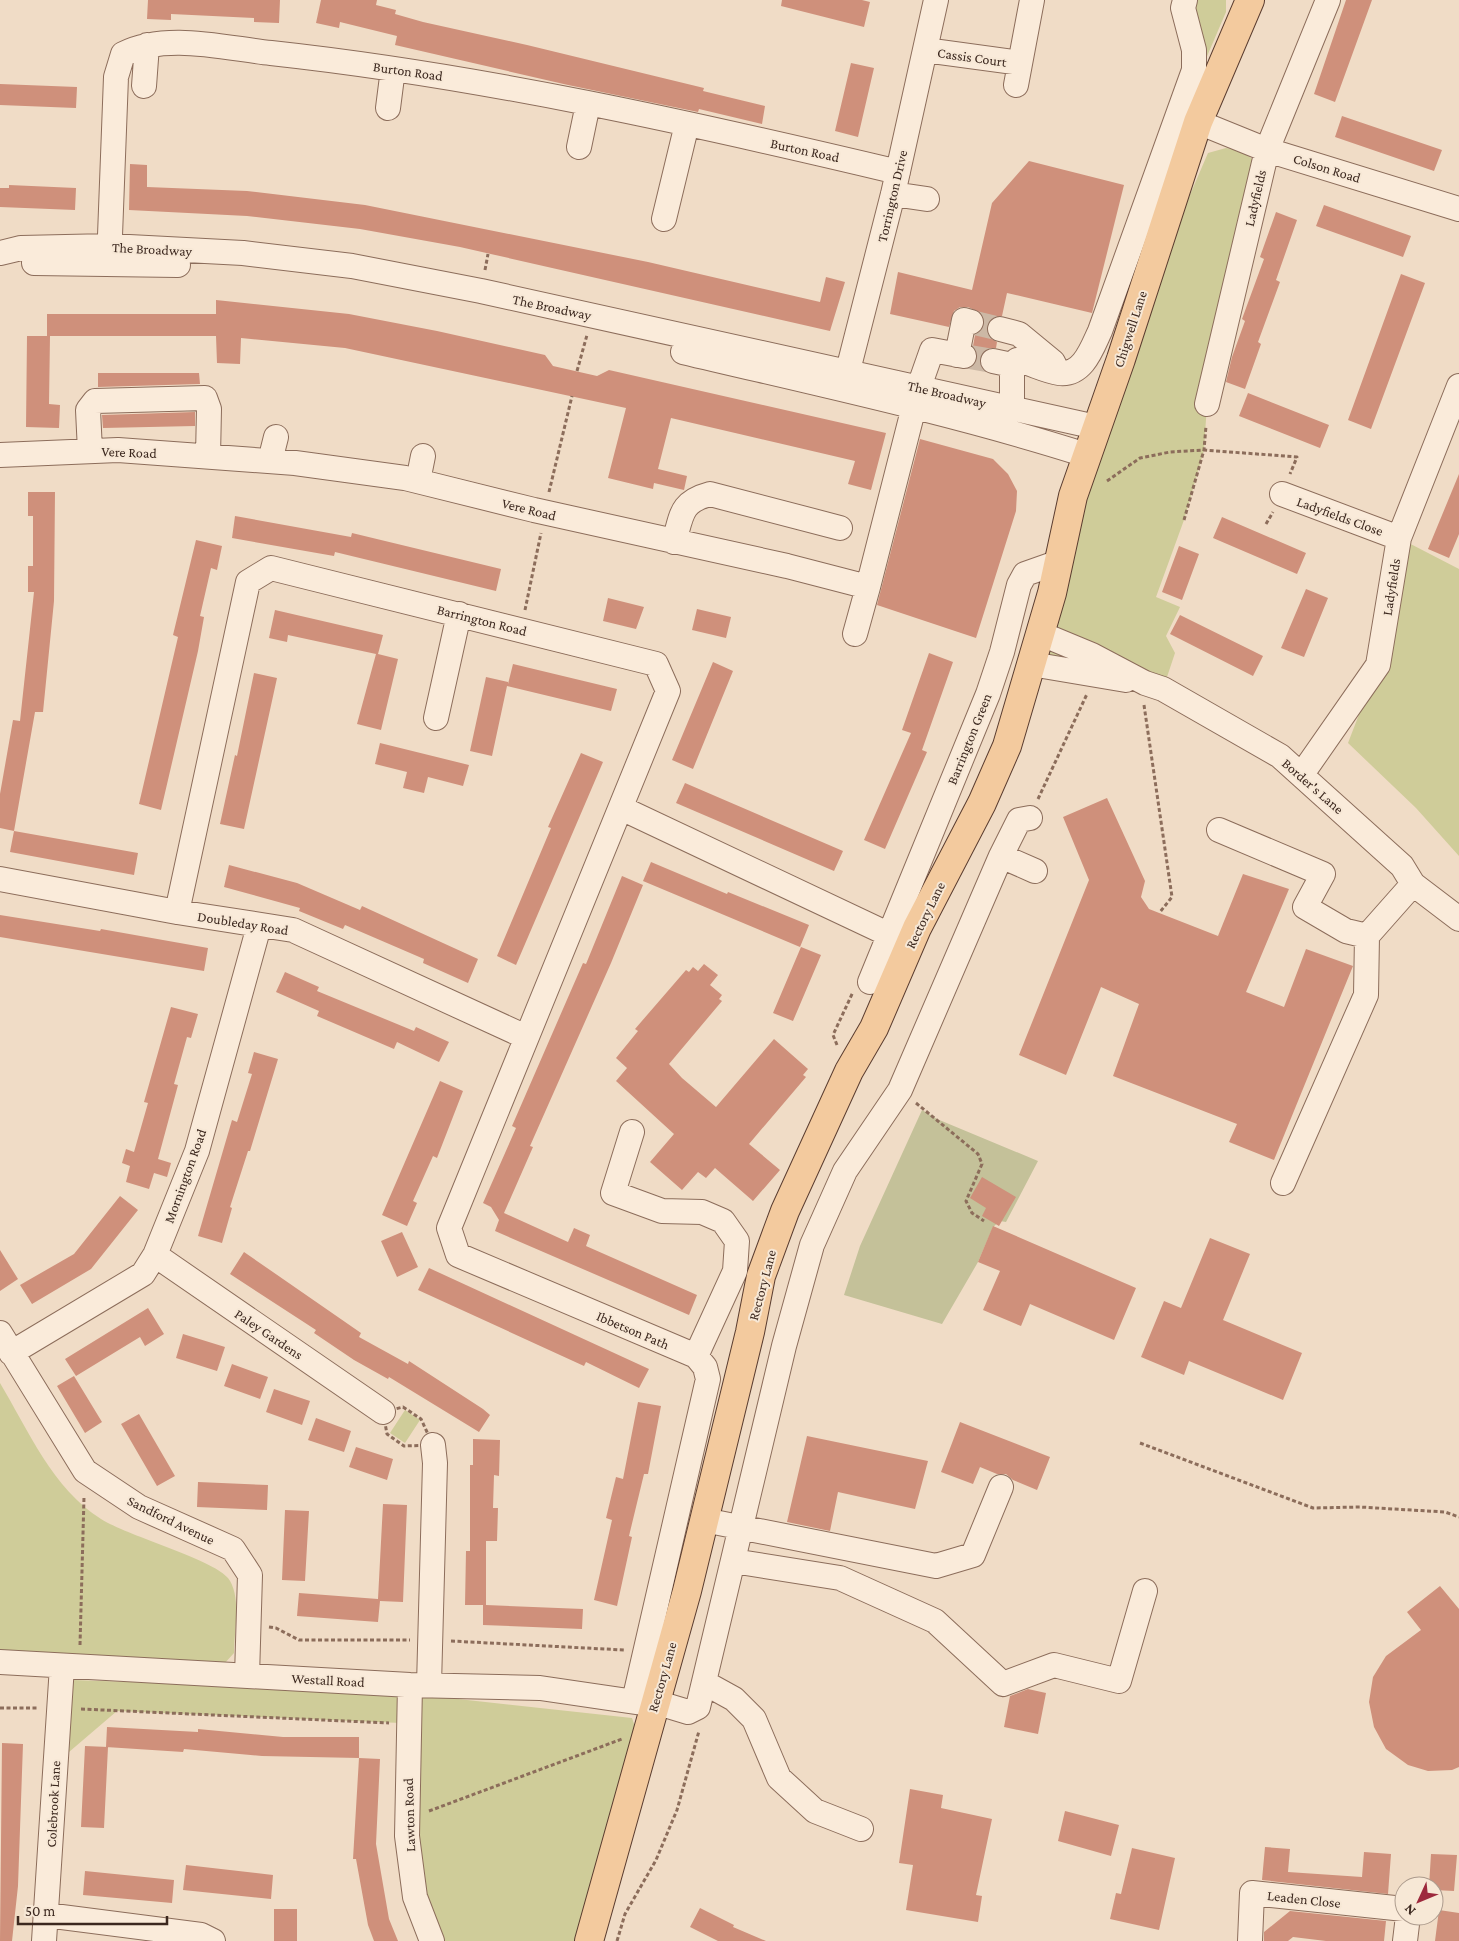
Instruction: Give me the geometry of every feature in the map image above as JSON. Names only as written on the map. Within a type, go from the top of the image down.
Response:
[{"type":"main road","name":"Chigwell Lane","points":[[1031,664],[1059,562],[1069,510],[1086,455],[1126,341],[1198,122],[1250,0]]},
{"type":"main road","name":"Rectory Lane","points":[[589,1941],[646,1736],[648,1703],[687,1591],[761,1276],[785,1211],[849,1071],[874,1028],[917,928],[982,803],[1007,746],[1031,664]]},
{"type":"street","name":"Torrington Drive","points":[[845,381],[896,183],[936,0]]},
{"type":"street","name":"Cassis Court","points":[[925,50],[1018,74],[1032,0]]},
{"type":"street","points":[[1012,409],[1002,363],[1017,360],[1059,373],[1073,371],[1086,360],[1100,331],[1194,70],[1194,50],[1183,8],[1186,0]]},
{"type":"street","name":"Ladyfields","points":[[1207,404],[1267,150],[1328,0]]},
{"type":"street","name":"Burton Road","points":[[109,256],[116,78],[123,54],[139,46],[147,45],[178,43],[302,56],[461,79],[687,124],[896,183],[927,198]]},
{"type":"street","points":[[144,86],[147,45]]},
{"type":"street","points":[[388,108],[393,69]]},
{"type":"street","points":[[579,147],[588,104]]},
{"type":"street","name":"Colson Road","points":[[1198,122],[1267,150],[1459,209]]},
{"type":"street","points":[[664,219],[687,124]]},
{"type":"street","name":"The Broadway","points":[[0,254],[22,248],[228,266],[343,280],[917,397],[1012,409],[1096,427]]},
{"type":"street","name":"The Broadway","points":[[0,263],[109,256],[243,253],[352,266],[481,291],[845,381]]},
{"type":"street","points":[[855,634],[917,397],[932,350],[960,355],[964,320],[971,322]]},
{"type":"street","points":[[1000,329],[1019,334],[1052,362],[1059,373]]},
{"type":"street","points":[[1100,331],[1126,341]]},
{"type":"street","name":"Ladyfields","points":[[1302,774],[1378,665],[1399,538],[1459,386]]},
{"type":"street","name":"The Broadway","points":[[917,397],[1086,455]]},
{"type":"street","points":[[90,451],[88,410],[95,401],[205,398],[209,409],[208,456]]},
{"type":"street","points":[[270,461],[276,437]]},
{"type":"street","name":"Vere Road","points":[[0,455],[118,450],[270,461],[418,481],[545,513],[868,587]]},
{"type":"street","points":[[418,481],[423,456]]},
{"type":"street","points":[[674,542],[687,504],[696,498],[710,494],[840,528]]},
{"type":"street","name":"Ladyfields Close","points":[[1282,494],[1399,538]]},
{"type":"street","name":"Barrington Green","points":[[870,982],[988,694],[1002,652],[1019,585],[1025,574],[1059,562]]},
{"type":"street","name":"Barrington Road","points":[[177,912],[248,582],[271,568],[656,664],[668,691],[526,1037]]},
{"type":"street","points":[[436,718],[459,614]]},
{"type":"street","name":"Border's Lane","points":[[1039,634],[1092,655],[1144,690]]},
{"type":"street","name":"Border's Lane","points":[[1031,664],[1144,690],[1163,689],[1280,756],[1402,866],[1413,884],[1459,919]]},
{"type":"street","points":[[621,808],[890,935]]},
{"type":"street","points":[[698,1707],[784,1346],[812,1245],[845,1171],[900,1090],[1001,856],[1019,820],[1030,818]]},
{"type":"street","points":[[1219,830],[1323,874],[1304,907],[1346,931],[1367,936]]},
{"type":"street","points":[[1001,856],[1035,871]]},
{"type":"street","name":"Doubleday Road","points":[[0,878],[177,912],[293,930],[526,1037]]},
{"type":"street","points":[[1283,1183],[1366,995],[1367,936],[1413,884]]},
{"type":"street","name":"Mornington Road","points":[[6,1343],[143,1274],[155,1256],[197,1151],[259,926]]},
{"type":"street","name":"Ibbetson Path","points":[[526,1037],[449,1228],[458,1255],[696,1356]]},
{"type":"street","points":[[632,1132],[613,1194],[662,1211],[702,1212],[724,1221],[737,1241],[734,1271],[696,1356],[705,1367],[708,1379],[648,1703]]},
{"type":"street","name":"Paley Gardens","points":[[155,1256],[383,1412]]},
{"type":"street","name":"Sandford Avenue","points":[[6,1343],[85,1471],[139,1508],[233,1549],[250,1574],[247,1676]]},
{"type":"street","points":[[419,1685],[435,1463],[434,1446]]},
{"type":"street","points":[[704,1520],[936,1566],[973,1555],[1001,1487]]},
{"type":"street","points":[[734,1561],[840,1578],[935,1621],[1003,1684],[1054,1665],[1120,1681],[1144,1591]]},
{"type":"street","name":"Westall Road","points":[[0,1662],[419,1685],[540,1688],[648,1703],[688,1712],[698,1707]]},
{"type":"street","name":"Colebrook Lane","points":[[44,1941],[59,1708],[70,1667]]},
{"type":"street","points":[[705,1683],[734,1699],[754,1719],[779,1778],[786,1785],[815,1811],[860,1830]]},
{"type":"street","name":"Lawton Road","points":[[419,1685],[410,1724],[407,1836],[416,1897],[432,1941]]},
{"type":"street","name":"Leaden Close","points":[[1250,1941],[1252,1893],[1394,1908]]},
{"type":"street","points":[[46,1915],[201,1935],[213,1941]]},
{"type":"street","points":[[1406,1941],[1407,1926]]},
{"type":"path","points":[[577,371],[589,329]]},
{"type":"path","points":[[520,630],[572,396]]},
{"type":"path","points":[[1184,520],[1204,450],[1207,404]]},
{"type":"path","points":[[1107,481],[1140,458],[1170,452],[1204,450],[1297,457],[1282,494],[1266,524]]},
{"type":"path","points":[[1030,818],[1082,702],[1092,686]]},
{"type":"path","points":[[1144,690],[1172,897],[1160,912]]},
{"type":"path","points":[[849,1071],[832,1035],[860,977],[870,982]]},
{"type":"path","points":[[900,1090],[978,1154],[982,1164],[966,1201],[972,1213],[984,1221]]},
{"type":"path","points":[[403,1407],[421,1419],[434,1446],[404,1446],[387,1434],[383,1412],[403,1407]]},
{"type":"path","points":[[1140,1443],[1313,1508],[1360,1507],[1445,1512],[1459,1517]]},
{"type":"path","points":[[70,1667],[85,1471]]},
{"type":"path","points":[[616,1941],[625,1914],[656,1860],[677,1810],[703,1715],[698,1707]]},
{"type":"path","points":[[0,1708],[59,1708],[410,1724]]},
{"type":"path","points":[[407,1819],[627,1738],[646,1736]]},
{"type":"shaded area","points":[[1196,0],[1226,0],[1226,12],[1202,68],[1192,10]]},
{"type":"shaded area","points":[[1226,148],[1240,150],[1255,161],[1207,404],[1204,450],[1184,520],[1156,597],[1180,607],[1166,636],[1175,653],[1163,689],[1031,664],[1127,341],[1208,153]]},
{"type":"shaded area","points":[[1399,538],[1459,569],[1459,856],[1416,808],[1348,743],[1378,665]]},
{"type":"shaded area","points":[[922,1110],[937,1119],[1038,1161],[1006,1222],[1000,1221],[993,1227],[978,1262],[942,1324],[844,1295],[860,1246]]},
{"type":"shaded area","points":[[0,1383],[55,1475],[84,1506],[114,1526],[189,1556],[220,1571],[228,1578],[235,1594],[236,1625],[234,1653],[224,1664],[0,1651]]},
{"type":"shaded area","points":[[405,1410],[420,1420],[405,1443],[390,1433]]},
{"type":"shaded area","points":[[72,1680],[402,1691],[401,1723],[117,1711],[69,1752]]},
{"type":"shaded area","points":[[410,1696],[431,1696],[632,1718],[640,1742],[583,1941],[432,1941],[415,1897]]},
{"type":"building","points":[[148,0],[280,0],[279,23],[254,22],[254,18],[171,14],[171,20],[147,19]]},
{"type":"building","points":[[321,0],[377,0],[376,5],[396,10],[395,14],[423,22],[704,88],[703,91],[765,106],[762,124],[699,109],[698,112],[568,85],[395,45],[397,36],[340,22],[339,28],[316,23]]},
{"type":"building","points":[[782,0],[862,0],[870,2],[864,27],[781,6]]},
{"type":"building","points":[[1346,0],[1372,0],[1335,102],[1314,94]]},
{"type":"building","points":[[851,63],[874,68],[858,137],[835,131]]},
{"type":"building","points":[[0,84],[77,87],[76,108],[0,105]]},
{"type":"building","points":[[1342,116],[1442,150],[1434,171],[1335,137]]},
{"type":"building","points":[[1029,161],[1124,185],[1092,313],[1007,293],[1002,316],[991,319],[987,326],[990,338],[997,342],[996,348],[988,348],[982,352],[980,359],[981,367],[974,365],[978,358],[973,346],[975,335],[981,332],[984,325],[981,313],[968,307],[960,307],[954,311],[949,327],[890,314],[898,272],[972,290],[992,203]]},
{"type":"building","points":[[130,164],[147,165],[147,187],[247,191],[365,205],[648,262],[820,302],[826,277],[845,282],[830,331],[460,247],[360,229],[247,216],[129,210]]},
{"type":"building","points":[[9,185],[76,188],[75,210],[0,207],[0,188],[9,188]]},
{"type":"building","points":[[1324,205],[1411,236],[1403,257],[1316,226]]},
{"type":"building","points":[[1276,212],[1297,220],[1276,280],[1280,282],[1258,342],[1261,344],[1245,389],[1226,382],[1232,357],[1245,321],[1242,319],[1264,259],[1260,257]]},
{"type":"building","points":[[1401,274],[1425,283],[1371,429],[1348,420]]},
{"type":"building","points":[[216,300],[349,314],[437,331],[545,355],[553,366],[597,376],[609,370],[886,433],[871,490],[848,484],[855,461],[671,418],[658,469],[687,476],[684,490],[654,483],[653,489],[608,478],[626,408],[345,348],[241,338],[240,364],[217,363],[216,336],[47,336],[47,314],[216,314]]},
{"type":"building","points":[[27,336],[50,336],[49,404],[60,405],[59,428],[26,427]]},
{"type":"building","points":[[98,373],[199,373],[200,384],[98,387]]},
{"type":"building","points":[[1248,393],[1329,425],[1320,448],[1239,416]]},
{"type":"building","points":[[195,412],[195,426],[103,428],[102,415]]},
{"type":"building","points":[[920,439],[993,459],[1008,474],[1017,491],[1016,511],[976,638],[877,605]]},
{"type":"building","points":[[1459,474],[1459,534],[1449,558],[1428,549]]},
{"type":"building","points":[[28,492],[55,492],[54,601],[43,712],[35,712],[14,831],[0,828],[0,794],[13,720],[20,721],[34,592],[28,592],[28,566],[33,566],[33,516],[28,516]]},
{"type":"building","points":[[235,516],[351,537],[352,533],[501,569],[496,591],[335,552],[334,556],[232,538]]},
{"type":"building","points":[[1222,517],[1306,553],[1297,574],[1213,538]]},
{"type":"building","points":[[196,540],[222,546],[217,570],[211,568],[200,616],[204,617],[198,651],[161,810],[139,804],[178,637],[173,635]]},
{"type":"building","points":[[1179,546],[1199,554],[1182,600],[1162,592]]},
{"type":"building","points":[[1306,589],[1328,598],[1304,657],[1281,648]]},
{"type":"building","points":[[608,598],[644,607],[636,629],[603,621]]},
{"type":"building","points":[[697,609],[731,617],[726,638],[692,630]]},
{"type":"building","points":[[275,610],[383,635],[378,654],[398,659],[381,730],[357,724],[376,654],[288,635],[287,642],[269,638]]},
{"type":"building","points":[[1180,615],[1263,656],[1253,676],[1170,634]]},
{"type":"building","points":[[929,653],[953,662],[922,750],[927,752],[885,849],[864,840],[911,733],[902,730]]},
{"type":"building","points":[[713,662],[733,671],[693,769],[672,760]]},
{"type":"building","points":[[513,664],[617,689],[611,711],[507,686],[492,756],[470,751],[486,677],[508,682],[508,684]]},
{"type":"building","points":[[254,673],[277,678],[244,829],[220,824],[235,755],[237,756]]},
{"type":"building","points":[[380,743],[469,765],[463,786],[428,777],[424,793],[403,788],[407,772],[375,764]]},
{"type":"building","points":[[581,753],[603,762],[516,965],[497,956],[551,828],[548,827]]},
{"type":"building","points":[[685,783],[843,851],[834,871],[676,803]]},
{"type":"building","points":[[1107,798],[1145,881],[1141,897],[1149,909],[1218,936],[1243,874],[1289,889],[1246,992],[1284,1007],[1306,949],[1353,966],[1274,1160],[1229,1142],[1237,1124],[1113,1076],[1139,1004],[1101,987],[1066,1075],[1019,1055],[1089,880],[1063,817]]},
{"type":"building","points":[[14,831],[138,853],[134,875],[10,852]]},
{"type":"building","points":[[651,862],[727,894],[728,892],[809,925],[800,947],[643,881]]},
{"type":"building","points":[[229,865],[297,883],[360,910],[362,906],[478,959],[468,983],[423,963],[424,959],[345,925],[343,929],[299,911],[300,908],[224,887]]},
{"type":"building","points":[[622,876],[643,885],[611,963],[530,1146],[533,1147],[504,1213],[568,1242],[574,1228],[590,1235],[586,1246],[697,1295],[689,1315],[495,1231],[499,1220],[491,1207],[483,1203],[516,1128],[512,1126],[583,963],[586,964]]},
{"type":"building","points":[[0,915],[100,931],[101,929],[208,948],[204,971],[0,937]]},
{"type":"building","points":[[801,947],[821,955],[793,1021],[773,1013]]},
{"type":"building","points":[[704,964],[718,975],[710,985],[722,995],[719,999],[722,1001],[669,1064],[682,1078],[716,1107],[774,1039],[808,1069],[803,1075],[806,1077],[749,1144],[780,1170],[753,1201],[715,1168],[706,1178],[698,1172],[682,1190],[650,1162],[674,1134],[616,1081],[627,1068],[616,1058],[638,1031],[635,1029],[686,970],[689,972],[693,967],[698,971]]},
{"type":"building","points":[[285,972],[319,987],[317,991],[414,1031],[416,1027],[449,1042],[439,1062],[397,1042],[394,1049],[317,1016],[319,1011],[276,992]]},
{"type":"building","points":[[171,1007],[198,1014],[191,1038],[187,1037],[174,1084],[178,1085],[158,1159],[171,1163],[167,1177],[154,1173],[149,1189],[126,1182],[130,1166],[122,1163],[126,1149],[134,1152],[148,1103],[144,1102]]},
{"type":"building","points":[[254,1052],[278,1059],[250,1151],[248,1151],[230,1207],[232,1208],[222,1243],[198,1236],[232,1120],[237,1122],[252,1074],[248,1073]]},
{"type":"building","points":[[440,1081],[463,1091],[437,1158],[433,1156],[413,1201],[417,1203],[407,1226],[382,1215]]},
{"type":"building","points":[[982,1177],[1016,1197],[999,1226],[982,1216],[986,1208],[970,1198]]},
{"type":"building","points":[[120,1196],[138,1210],[91,1269],[32,1304],[20,1285],[74,1254]]},
{"type":"building","points":[[993,1226],[1136,1288],[1114,1340],[1030,1304],[1021,1326],[983,1310],[1000,1271],[978,1262]]},
{"type":"building","points":[[402,1232],[418,1267],[397,1277],[381,1241]]},
{"type":"building","points":[[1210,1238],[1250,1254],[1223,1320],[1302,1353],[1283,1400],[1189,1361],[1184,1375],[1141,1357],[1164,1301],[1181,1308]]},
{"type":"building","points":[[0,1250],[18,1279],[0,1291]]},
{"type":"building","points":[[244,1252],[361,1333],[359,1337],[408,1364],[409,1361],[483,1409],[490,1415],[479,1432],[389,1377],[388,1379],[354,1360],[314,1333],[316,1330],[230,1274]]},
{"type":"building","points":[[429,1268],[649,1369],[639,1388],[586,1362],[584,1366],[418,1290]]},
{"type":"building","points":[[148,1308],[164,1334],[145,1346],[140,1337],[76,1376],[65,1359]]},
{"type":"building","points":[[183,1334],[225,1347],[217,1371],[176,1358]]},
{"type":"building","points":[[232,1364],[268,1377],[260,1399],[224,1386]]},
{"type":"building","points":[[74,1376],[102,1422],[85,1433],[57,1386]]},
{"type":"building","points":[[274,1389],[310,1401],[302,1425],[266,1412]]},
{"type":"building","points":[[638,1402],[661,1406],[648,1474],[644,1474],[629,1536],[632,1537],[617,1606],[594,1600],[612,1520],[606,1518],[616,1477],[623,1479]]},
{"type":"building","points":[[139,1414],[175,1476],[157,1486],[121,1424]]},
{"type":"building","points":[[316,1418],[351,1431],[344,1452],[308,1440]]},
{"type":"building","points":[[960,1422],[1050,1457],[1037,1490],[1013,1480],[1006,1474],[997,1474],[980,1467],[973,1484],[941,1472]]},
{"type":"building","points":[[807,1436],[928,1461],[915,1509],[838,1492],[830,1531],[787,1522]]},
{"type":"building","points":[[473,1439],[500,1440],[499,1476],[494,1475],[493,1508],[498,1508],[497,1541],[486,1541],[486,1605],[583,1609],[582,1629],[483,1625],[483,1605],[465,1605],[466,1551],[470,1551],[470,1465],[473,1465]]},
{"type":"building","points":[[356,1447],[393,1459],[387,1480],[349,1467]]},
{"type":"building","points":[[198,1482],[268,1485],[267,1510],[197,1507]]},
{"type":"building","points":[[383,1504],[407,1505],[403,1602],[380,1601],[378,1622],[297,1616],[299,1593],[378,1599]]},
{"type":"building","points":[[285,1510],[309,1511],[305,1581],[282,1580]]},
{"type":"building","points":[[1440,1586],[1459,1609],[1459,1767],[1452,1770],[1428,1771],[1408,1765],[1386,1749],[1374,1727],[1369,1702],[1373,1677],[1386,1656],[1421,1630],[1407,1612]]},
{"type":"building","points":[[1028,1689],[1046,1693],[1038,1734],[1004,1727],[1010,1696]]},
{"type":"building","points":[[107,1727],[198,1732],[198,1729],[283,1737],[359,1737],[359,1758],[262,1756],[184,1749],[183,1752],[106,1747]]},
{"type":"building","points":[[2,1743],[23,1744],[18,1886],[12,1941],[0,1941]]},
{"type":"building","points":[[85,1746],[108,1747],[104,1828],[81,1827]]},
{"type":"building","points":[[359,1758],[380,1759],[376,1844],[389,1919],[398,1941],[374,1941],[368,1925],[356,1859],[353,1859]]},
{"type":"building","points":[[910,1789],[943,1795],[941,1808],[992,1819],[976,1895],[982,1896],[978,1922],[906,1910],[913,1865],[899,1863]]},
{"type":"building","points":[[1065,1811],[1119,1825],[1111,1856],[1058,1841]]},
{"type":"building","points":[[1265,1847],[1290,1849],[1288,1872],[1362,1877],[1364,1852],[1391,1854],[1388,1894],[1262,1880]]},
{"type":"building","points":[[1132,1848],[1175,1858],[1159,1930],[1110,1919],[1116,1893],[1121,1894]]},
{"type":"building","points":[[1431,1854],[1457,1855],[1454,1891],[1444,1890],[1444,1876],[1430,1876]]},
{"type":"building","points":[[186,1865],[273,1875],[271,1899],[183,1890]]},
{"type":"building","points":[[85,1871],[174,1880],[172,1903],[83,1895]]},
{"type":"building","points":[[700,1908],[734,1925],[733,1927],[766,1941],[718,1941],[690,1927]]},
{"type":"building","points":[[274,1909],[297,1909],[297,1941],[274,1941]]},
{"type":"building","points":[[1290,1911],[1386,1921],[1384,1941],[1326,1941],[1293,1937],[1288,1941],[1264,1941],[1264,1932]]},
{"type":"building","points":[[1444,1911],[1459,1913],[1459,1941],[1435,1941],[1437,1926],[1444,1926]]},
{"type":"tunnel","points":[[971,322],[1000,329]]},
{"type":"tunnel","points":[[964,356],[993,361]]}]
